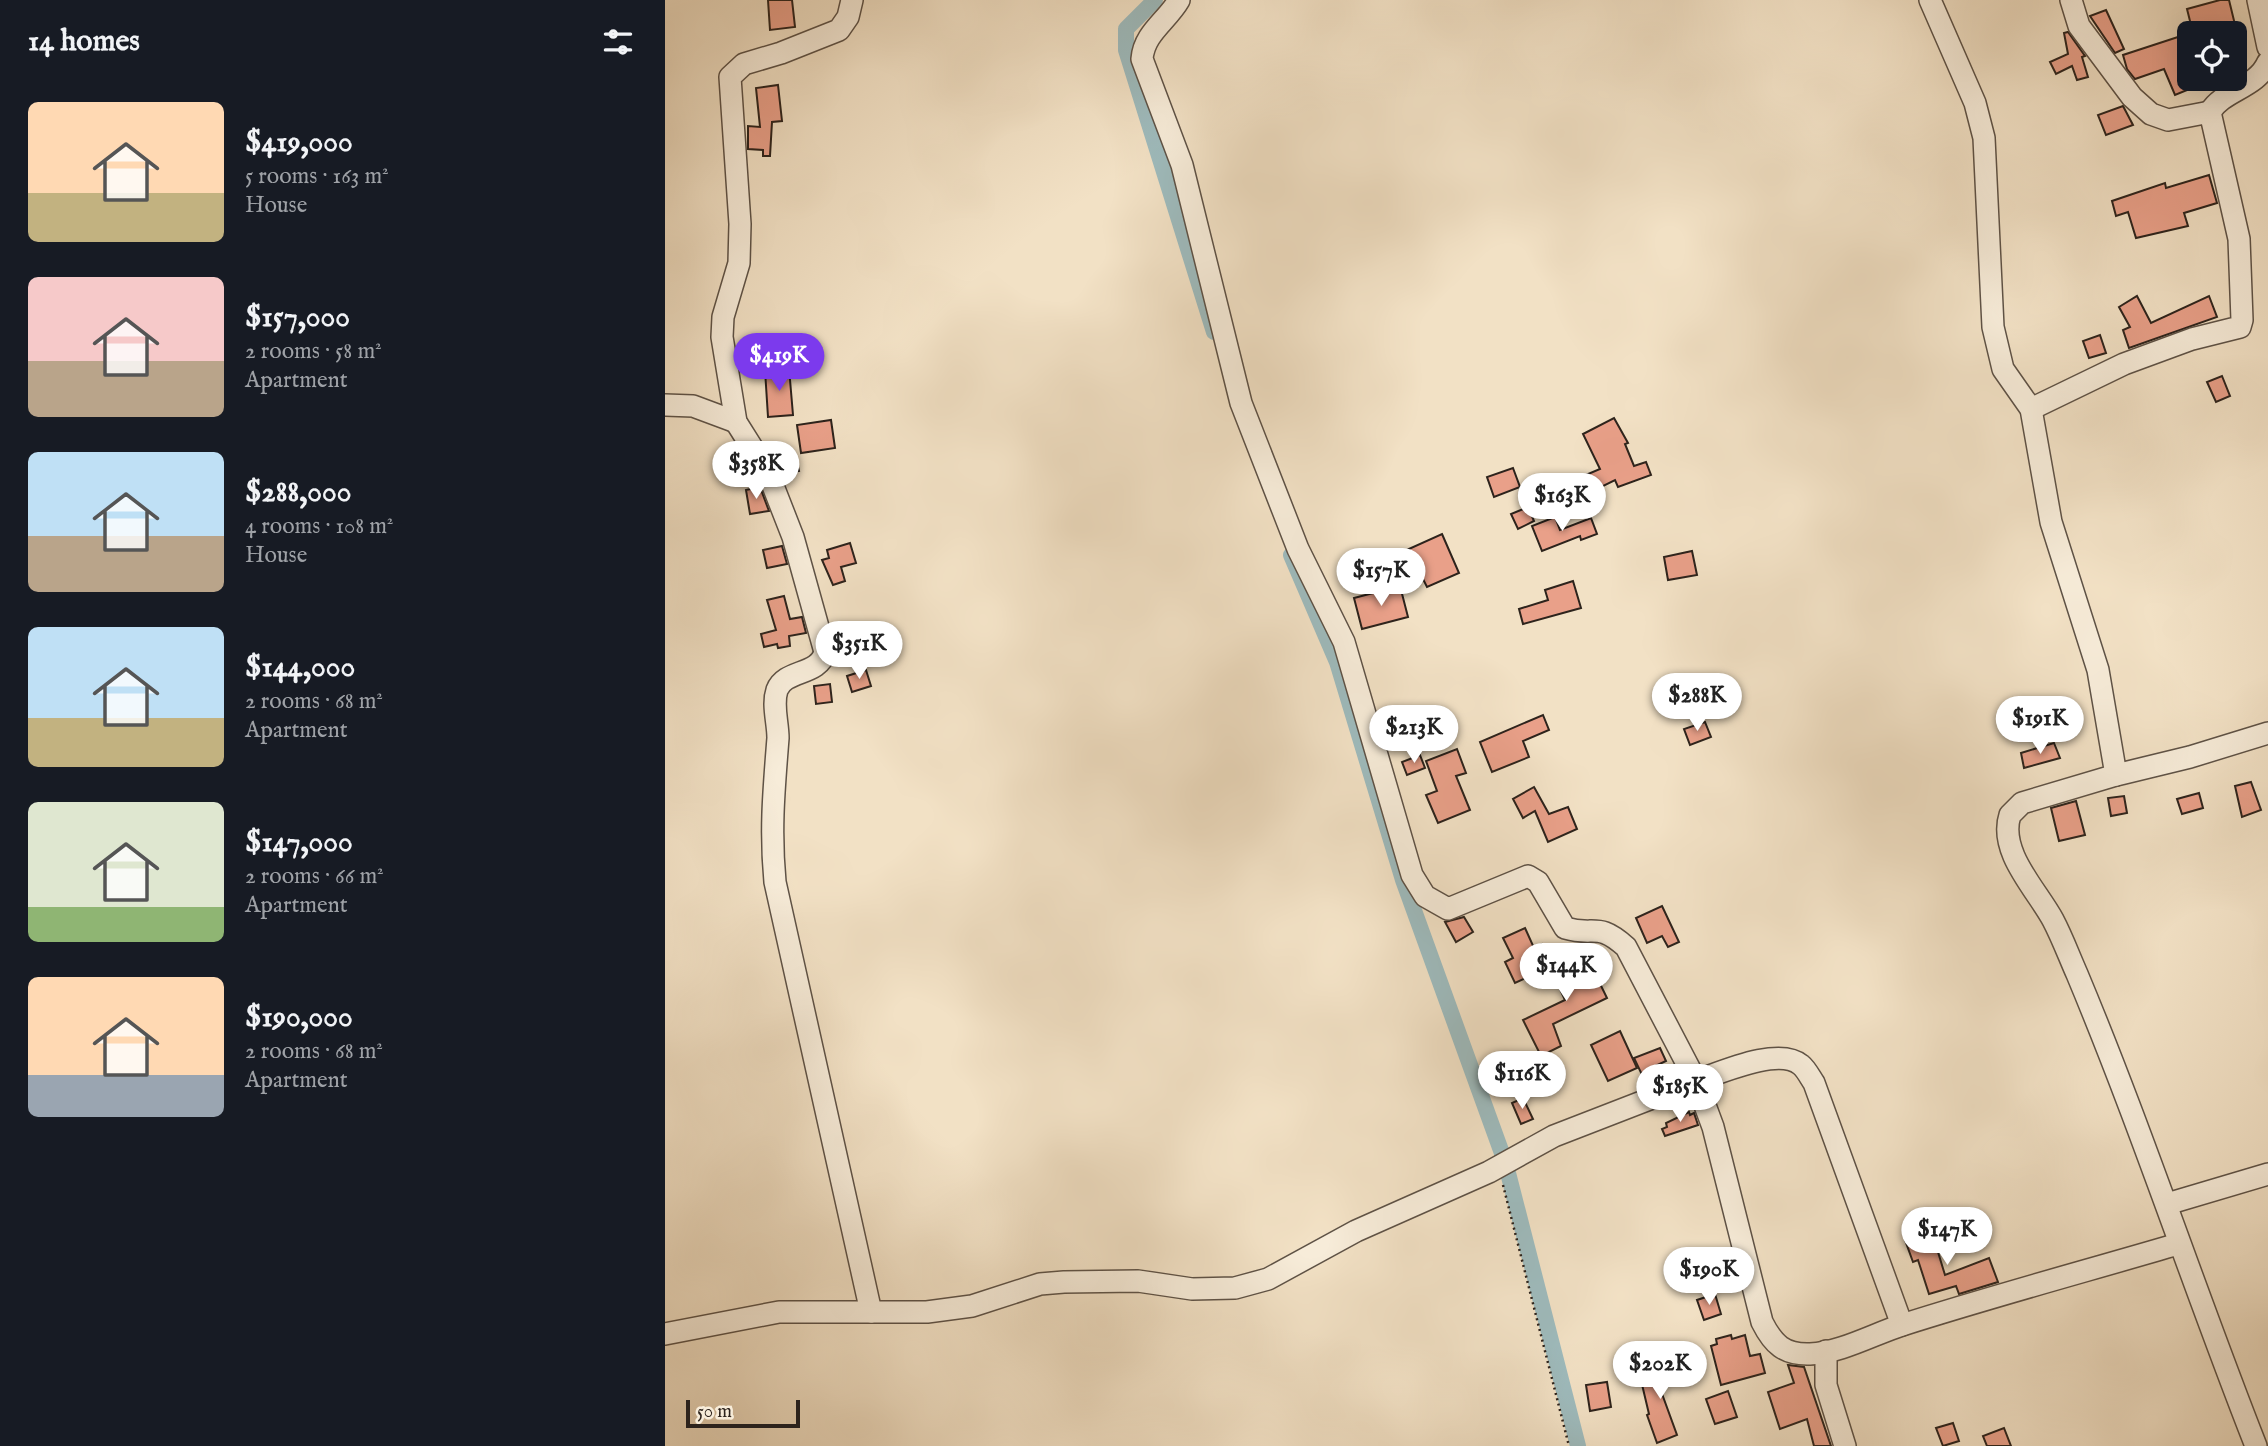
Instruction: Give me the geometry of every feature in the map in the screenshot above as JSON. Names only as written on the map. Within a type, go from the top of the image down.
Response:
[{"type":"street","points":[[852,0],[845,25],[839,30],[781,53],[744,64],[730,77],[740,224],[739,263],[723,317],[722,337],[736,422],[768,473],[793,537],[825,652],[815,667],[782,682],[777,690],[778,736],[770,833],[775,882],[871,1312]]},
{"type":"street","points":[[1179,0],[1149,36],[1143,47],[1142,59],[1182,165],[1241,403],[1298,549],[1344,642],[1412,875],[1425,896],[1448,909],[1528,876],[1538,882],[1565,928],[1579,932],[1604,930],[1626,947],[1696,1082],[1713,1127],[1762,1322],[1779,1348],[1790,1353],[1812,1354],[1826,1351],[1902,1325],[2178,1244]]},
{"type":"street","points":[[1930,0],[1975,103],[1984,138],[1993,327],[2003,369],[2031,409],[2051,522],[2098,670],[2116,775]]},
{"type":"street","points":[[2071,0],[2079,26],[2131,97],[2151,114],[2168,120],[2210,112],[2219,101],[2251,82],[2268,62]]},
{"type":"street","points":[[2258,0],[2268,47]]},
{"type":"street","points":[[2031,409],[2124,365],[2192,339],[2240,327],[2239,239],[2210,112]]},
{"type":"street","points":[[665,405],[693,406],[736,422]]},
{"type":"street","points":[[2256,1446],[2178,1244],[2167,1205],[2077,974],[2053,920],[2016,860],[2007,824],[2015,808],[2022,803],[2268,733]]},
{"type":"street","points":[[665,1334],[779,1312],[927,1312],[972,1306],[1040,1284],[1064,1282],[1138,1281],[1192,1289],[1235,1288],[1268,1279],[1356,1231],[1498,1166],[1554,1136],[1696,1082],[1771,1058],[1789,1058],[1801,1065],[1814,1083],[1902,1325]]},
{"type":"street","points":[[2167,1205],[2268,1174]]},
{"type":"street","points":[[1826,1351],[1826,1385],[1845,1446]]},
{"type":"path","points":[[1498,1166],[1569,1446]]},
{"type":"building","points":[[768,0],[792,0],[795,27],[770,30]]},
{"type":"building","points":[[2229,0],[2234,21],[2190,21],[2187,9]]},
{"type":"building","points":[[2106,10],[2124,49],[2115,53],[2090,16]]},
{"type":"building","points":[[2068,32],[2085,56],[2082,57],[2088,77],[2077,80],[2072,66],[2056,74],[2050,62],[2068,54],[2064,33]]},
{"type":"building","points":[[2177,37],[2177,91],[2185,91],[2175,95],[2164,69],[2135,79],[2127,69],[2123,55]]},
{"type":"building","points":[[778,85],[782,121],[772,122],[770,156],[763,156],[763,150],[748,149],[748,126],[760,127],[756,88]]},
{"type":"building","points":[[2123,106],[2133,125],[2106,135],[2098,115]]},
{"type":"building","points":[[2209,175],[2217,203],[2184,213],[2188,226],[2136,238],[2128,212],[2116,216],[2112,201],[2165,183],[2166,188]]},
{"type":"building","points":[[2137,296],[2151,323],[2209,296],[2217,317],[2129,348],[2123,330],[2130,327],[2119,307]]},
{"type":"building","points":[[2100,335],[2106,353],[2089,358],[2083,341]]},
{"type":"building","points":[[789,368],[793,415],[768,417],[765,370]]},
{"type":"building","points":[[2222,376],[2230,396],[2216,402],[2207,382]]},
{"type":"building","points":[[1614,418],[1628,443],[1625,444],[1634,466],[1646,462],[1651,475],[1618,487],[1615,480],[1589,493],[1581,477],[1600,469],[1583,434]]},
{"type":"building","points":[[831,420],[835,448],[801,453],[797,425]]},
{"type":"building","points":[[795,454],[799,471],[783,474],[780,457]]},
{"type":"building","points":[[1513,468],[1520,487],[1494,497],[1487,477]]},
{"type":"building","points":[[760,487],[769,511],[750,514],[746,490]]},
{"type":"building","points":[[1528,507],[1534,521],[1518,529],[1511,514]]},
{"type":"building","points":[[1555,517],[1560,530],[1591,518],[1597,534],[1581,540],[1580,536],[1542,551],[1532,526]]},
{"type":"building","points":[[1442,534],[1459,573],[1427,587],[1420,573],[1403,582],[1391,557]]},
{"type":"building","points":[[850,543],[856,563],[841,567],[845,581],[833,585],[822,560],[829,558],[827,550]]},
{"type":"building","points":[[782,546],[787,564],[767,568],[763,550]]},
{"type":"building","points":[[1692,551],[1697,575],[1668,580],[1664,557]]},
{"type":"building","points":[[1573,581],[1581,608],[1523,624],[1519,609],[1548,600],[1545,590]]},
{"type":"building","points":[[1400,586],[1408,617],[1362,629],[1354,598]]},
{"type":"building","points":[[784,596],[790,619],[802,617],[806,633],[789,636],[790,646],[778,648],[777,644],[764,647],[761,634],[776,630],[767,600]]},
{"type":"building","points":[[866,670],[871,686],[852,692],[847,676]]},
{"type":"building","points":[[830,684],[832,702],[816,704],[814,686]]},
{"type":"building","points":[[1543,715],[1549,730],[1523,741],[1529,757],[1492,772],[1480,742]]},
{"type":"building","points":[[1705,722],[1711,737],[1690,745],[1684,729]]},
{"type":"building","points":[[2054,743],[2060,758],[2024,768],[2021,753]]},
{"type":"building","points":[[1457,749],[1466,773],[1456,776],[1470,810],[1438,823],[1426,795],[1437,791],[1426,761]]},
{"type":"building","points":[[1420,755],[1425,768],[1407,775],[1402,762]]},
{"type":"building","points":[[2251,782],[2261,810],[2242,817],[2235,786]]},
{"type":"building","points":[[1534,787],[1549,814],[1568,807],[1577,829],[1548,842],[1535,811],[1523,818],[1513,799]]},
{"type":"building","points":[[2199,793],[2203,808],[2182,814],[2177,799]]},
{"type":"building","points":[[2124,796],[2127,813],[2111,816],[2108,798]]},
{"type":"building","points":[[2076,801],[2085,835],[2059,841],[2051,808]]},
{"type":"building","points":[[1662,906],[1679,942],[1668,947],[1662,936],[1647,943],[1636,918]]},
{"type":"building","points":[[1464,917],[1473,932],[1456,942],[1445,922]]},
{"type":"building","points":[[1525,928],[1534,948],[1542,944],[1552,966],[1515,983],[1505,962],[1513,958],[1503,938]]},
{"type":"building","points":[[1586,955],[1607,998],[1553,1024],[1561,1046],[1541,1056],[1523,1020],[1565,1000],[1552,972]]},
{"type":"building","points":[[1620,1031],[1637,1068],[1608,1081],[1591,1045]]},
{"type":"building","points":[[1660,1048],[1666,1061],[1653,1067],[1656,1073],[1644,1079],[1634,1058]]},
{"type":"building","points":[[1523,1098],[1533,1119],[1521,1124],[1512,1103]]},
{"type":"building","points":[[1689,1112],[1690,1115],[1694,1113],[1698,1125],[1665,1136],[1662,1129],[1667,1127],[1666,1123]]},
{"type":"building","points":[[1933,1228],[1942,1250],[1938,1252],[1945,1275],[1989,1258],[1998,1282],[1959,1294],[1956,1286],[1929,1294],[1918,1260],[1913,1262],[1905,1240]]},
{"type":"building","points":[[1715,1294],[1721,1314],[1704,1320],[1697,1300]]},
{"type":"building","points":[[1731,1335],[1732,1339],[1745,1335],[1750,1356],[1760,1354],[1765,1373],[1721,1385],[1711,1346],[1717,1344],[1716,1339]]},
{"type":"building","points":[[1687,1364],[1690,1373],[1661,1382],[1661,1391],[1677,1435],[1657,1443],[1647,1415],[1649,1414],[1640,1376]]},
{"type":"building","points":[[1788,1365],[1804,1367],[1831,1446],[1814,1446],[1807,1419],[1780,1429],[1768,1392],[1794,1383]]},
{"type":"building","points":[[1607,1382],[1611,1407],[1590,1411],[1586,1385]]},
{"type":"building","points":[[1728,1391],[1737,1417],[1715,1424],[1706,1399]]},
{"type":"building","points":[[1953,1423],[1959,1441],[1943,1446],[1936,1428]]},
{"type":"building","points":[[2004,1428],[2011,1446],[1987,1446],[1983,1436]]},
{"type":"waterway","points":[[1155,0],[1126,29],[1126,50],[1214,332]]},
{"type":"waterway","points":[[1291,555],[1337,662],[1403,880],[1503,1156]]},
{"type":"waterway","points":[[1507,1169],[1578,1446]]}]
